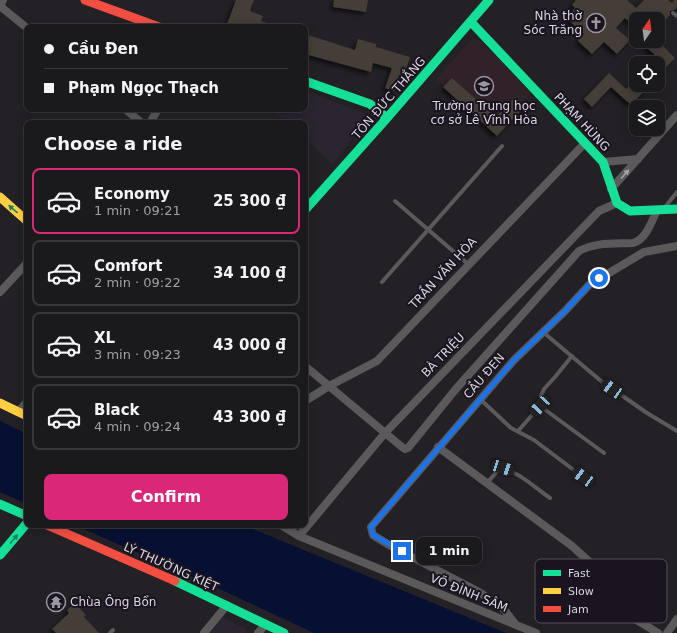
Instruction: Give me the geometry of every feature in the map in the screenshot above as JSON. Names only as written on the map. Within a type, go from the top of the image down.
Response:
[{"type":"main road","points":[[85,0],[151,24]]},
{"type":"main road","name":"TÔN ĐỨC THẮNG","points":[[308,207],[471,22],[488,0]]},
{"type":"main road","name":"PHẠM HÙNG","points":[[471,22],[603,162],[617,204]]},
{"type":"main road","points":[[308,82],[370,104],[387,118]]},
{"type":"main road","points":[[0,197],[24,218]]},
{"type":"main road","points":[[617,204],[630,211],[677,209]]},
{"type":"main road","points":[[0,403],[23,414]]},
{"type":"main road","points":[[0,504],[24,515]]},
{"type":"main road","points":[[0,555],[24,527]]},
{"type":"main road","name":"LÝ THƯỜNG KIỆT","points":[[54,528],[198,591],[284,633]]},
{"type":"street","points":[[3,0],[0,6],[24,26]]},
{"type":"street","points":[[129,112],[138,120]]},
{"type":"street","points":[[612,188],[677,115]]},
{"type":"street","name":"TRẦN VĂN HÒA","points":[[308,399],[329,386],[377,361],[584,143]]},
{"type":"street","points":[[603,162],[638,159]]},
{"type":"street","name":"BÀ TRIỆU","points":[[308,525],[384,432],[599,211],[617,204]]},
{"type":"street","points":[[308,368],[402,447],[405,449],[408,448],[455,390],[579,251],[588,246],[598,244],[638,242],[643,237],[660,210]]},
{"type":"street","name":"CẦU ĐEN","points":[[516,625],[502,607],[479,592],[389,545],[373,535],[371,527],[514,360],[565,311],[589,285],[644,252],[677,246]]},
{"type":"street","points":[[0,292],[24,266]]},
{"type":"street","points":[[438,447],[572,546],[586,559]]},
{"type":"street","name":"VÕ ĐÌNH SÂM","points":[[286,528],[299,536],[536,633]]},
{"type":"street","name":"BÀ TRIỆU","points":[[299,536],[306,528]]},
{"type":"street","points":[[204,633],[227,606]]},
{"type":"street","points":[[667,633],[677,619]]},
{"type":"street","points":[[642,623],[658,633]]},
{"type":"street","points":[[258,633],[266,624]]},
{"type":"lane","points":[[382,282],[502,146]]},
{"type":"lane","points":[[660,210],[677,192]]},
{"type":"lane","points":[[395,201],[468,264]]},
{"type":"lane","points":[[543,332],[601,381],[647,413],[677,431]]},
{"type":"lane","points":[[518,431],[540,406],[541,396],[544,389],[556,377],[572,356]]},
{"type":"lane","points":[[480,399],[511,428],[534,440],[583,477]]},
{"type":"lane","points":[[540,406],[604,453]]},
{"type":"lane","points":[[487,483],[494,473],[500,468],[503,468],[511,471],[550,498]]},
{"type":"shaded area","name":"Trường Trung học cơ sở Lê Vĩnh Hòa","points":[[472,39],[480,41],[531,93],[495,134],[436,79]]},
{"type":"shaded area","points":[[308,92],[370,115],[333,164],[308,142],[308,120],[284,120],[274,112],[308,112]]},
{"type":"shaded area","points":[[223,617],[246,629],[246,633],[210,633]]},
{"type":"water","points":[[0,421],[24,433],[24,503],[0,492]]},
{"type":"water","points":[[82,528],[250,528],[506,633],[314,633]]},
{"type":"building","points":[[236,0],[254,0],[250,11],[263,16],[261,21],[270,24],[227,24]]},
{"type":"building","points":[[334,0],[368,0],[366,12],[333,7]]},
{"type":"building","name":"Nhà thờ Sóc Trăng","points":[[576,0],[627,0],[636,8],[644,0],[668,0],[672,3],[674,0],[677,0],[677,7],[670,11],[670,15],[665,21],[665,12],[629,12],[629,22],[625,18],[616,28],[629,39],[629,41],[617,54],[604,42],[592,54],[578,41],[584,34],[566,18],[575,8],[572,5]]},
{"type":"building","points":[[308,35],[355,50],[358,39],[376,44],[376,47],[410,57],[404,76],[399,75],[394,91],[385,88],[392,68],[373,63],[371,72],[308,55]]},
{"type":"building","points":[[647,48],[665,48],[675,58],[665,69],[665,56],[656,56]]},
{"type":"building","points":[[609,73],[626,89],[629,86],[629,92],[643,92],[636,100],[629,100],[629,103],[611,87],[592,107],[584,99]]},
{"type":"building","points":[[452,78],[496,117],[515,97],[525,106],[497,136],[443,87]]},
{"type":"building","points":[[75,603],[86,615],[84,617],[99,633],[56,633],[52,629],[69,613],[67,610]]},
{"type":"traffic: fast","points":[[308,207],[489,0]]},
{"type":"traffic: fast","points":[[471,22],[603,162],[617,203],[630,211],[677,209]]},
{"type":"traffic: fast","points":[[308,82],[370,104],[387,118]]},
{"type":"traffic: fast","points":[[0,504],[24,515]]},
{"type":"traffic: fast","points":[[0,555],[24,527]]},
{"type":"traffic: fast","points":[[175,581],[284,633]]},
{"type":"traffic: slow","points":[[0,197],[24,218]]},
{"type":"traffic: slow","points":[[0,403],[24,415]]},
{"type":"traffic: jam","points":[[85,0],[151,24]]},
{"type":"traffic: jam","points":[[54,528],[175,581]]},
{"type":"place","name":"Nhà thờ Sóc Trăng","points":[[596,23]]},
{"type":"place","name":"Trường Trung học cơ sở Lê Vĩnh Hòa","points":[[484,86]]},
{"type":"place","name":"Chùa Ông Bổn","points":[[56,602]]},
{"type":"route","points":[[402,551],[373,535],[371,527],[514,360],[565,311],[589,285],[599,278]]}]
